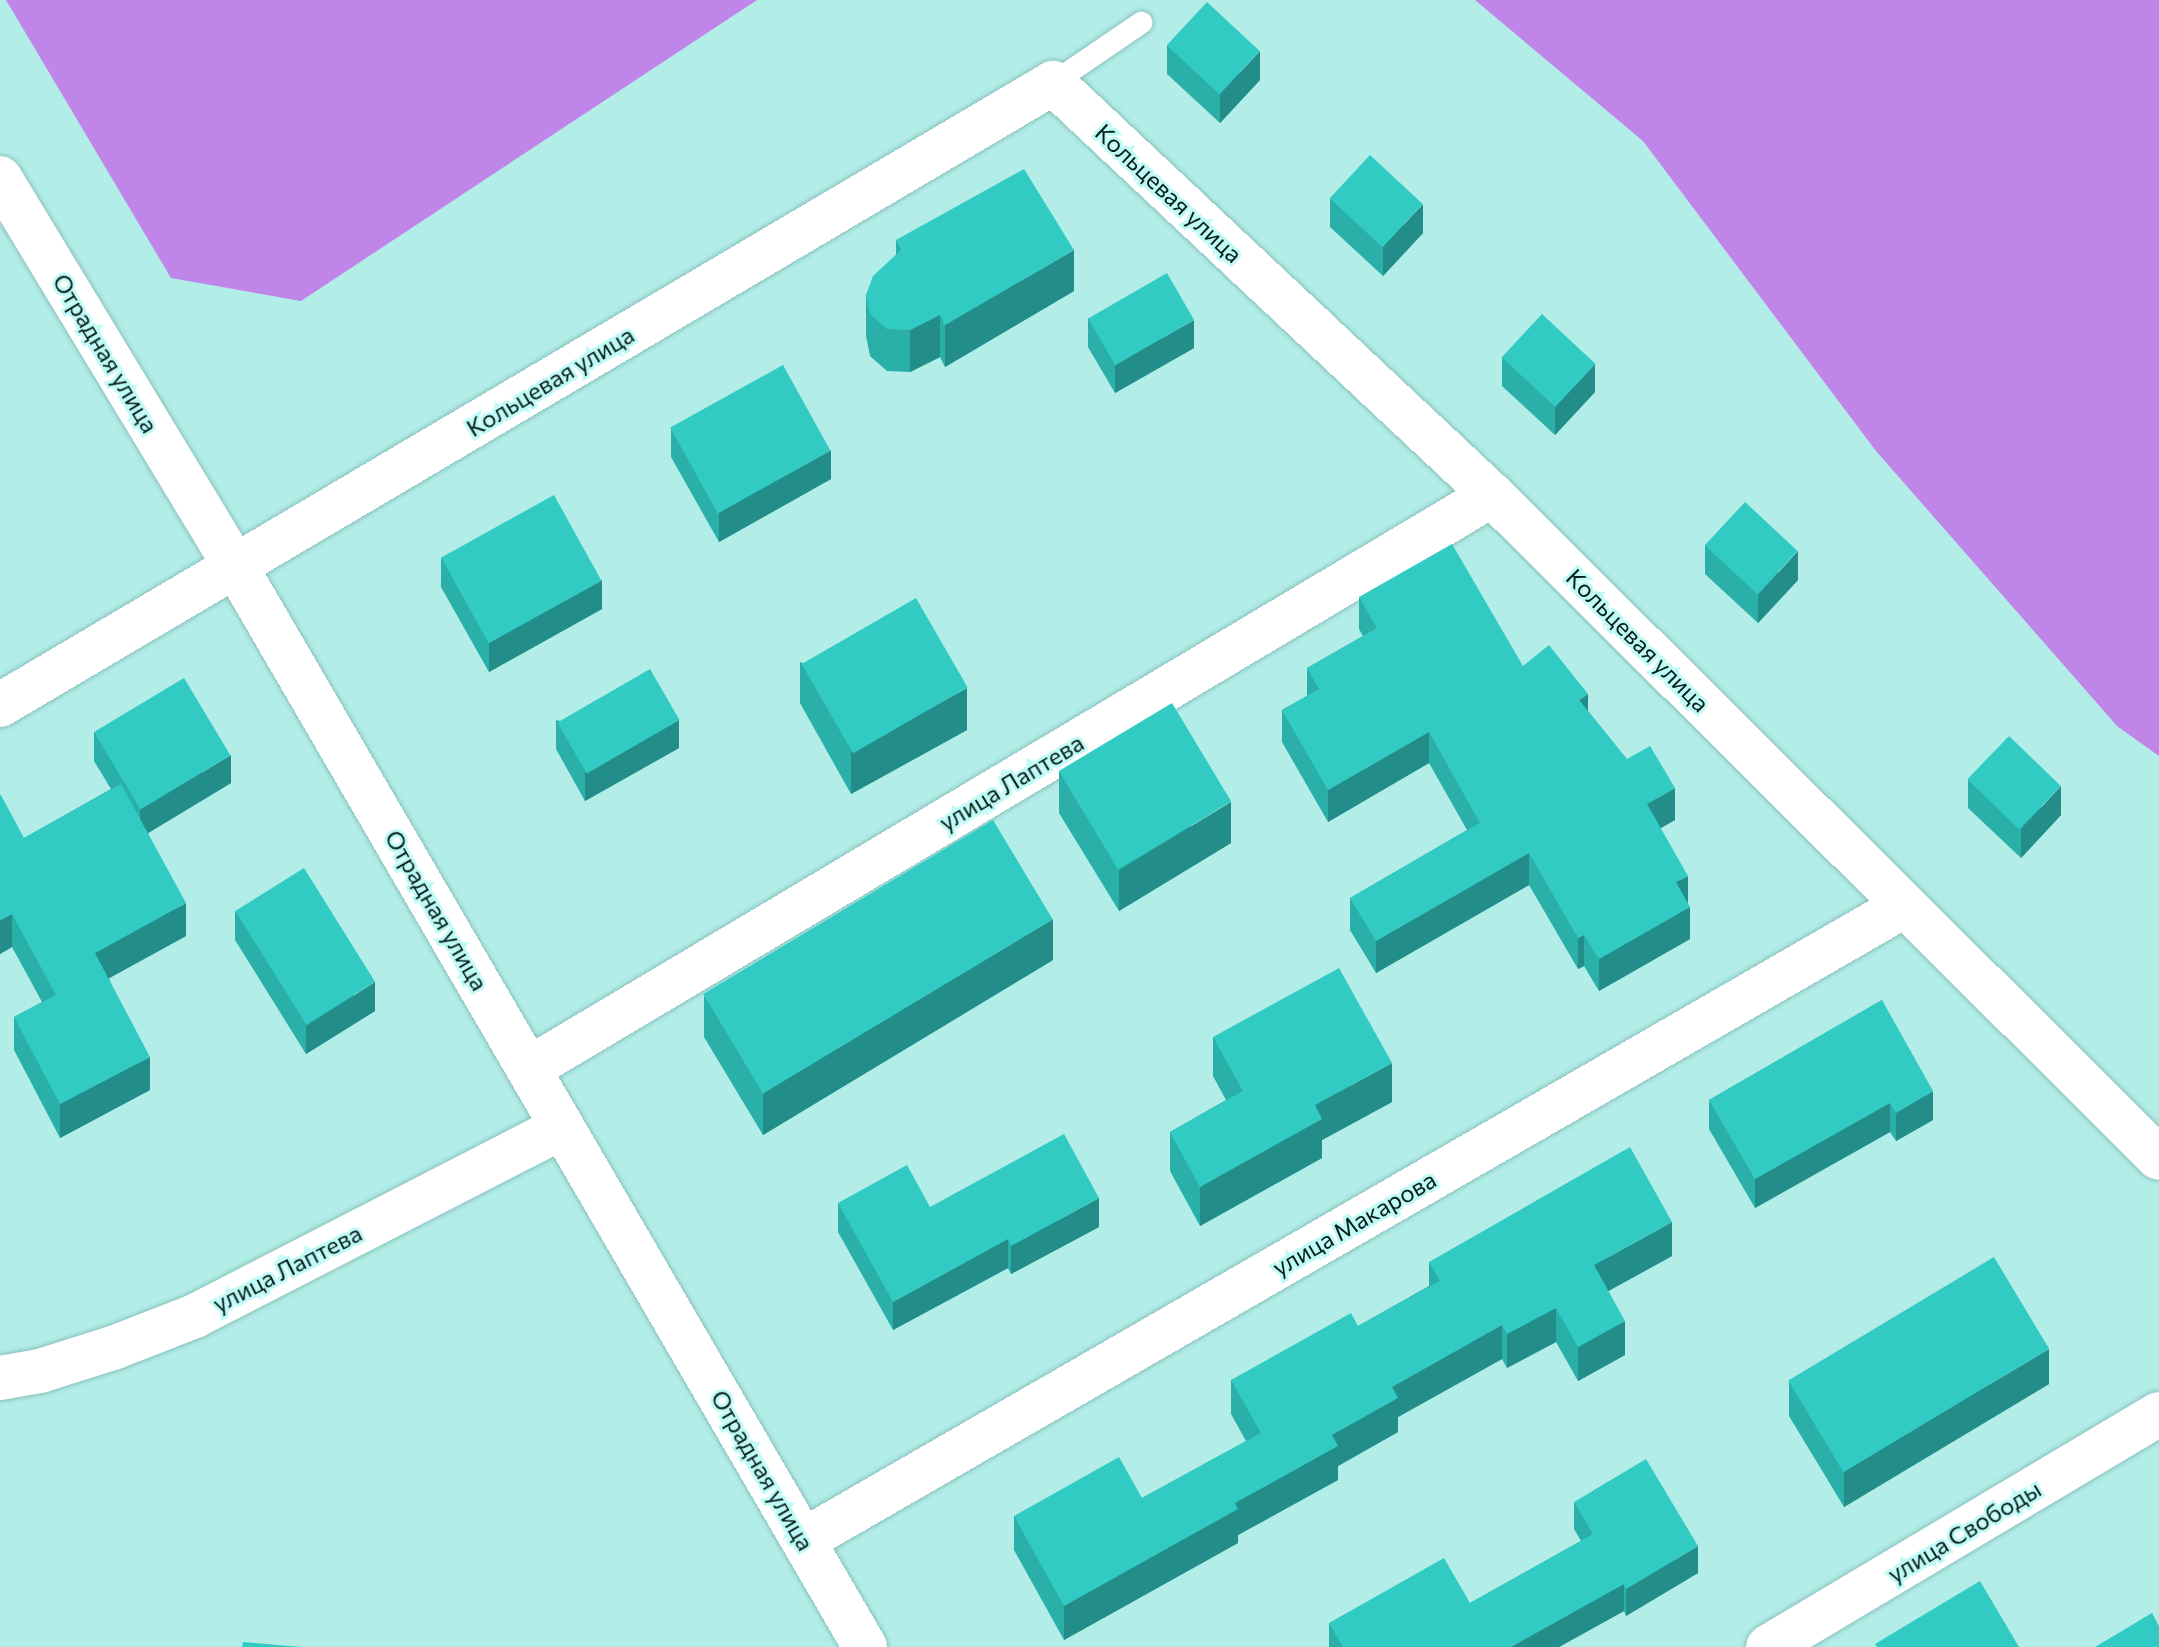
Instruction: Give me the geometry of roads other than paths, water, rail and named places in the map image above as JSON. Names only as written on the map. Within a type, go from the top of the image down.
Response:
[{"type":"street","name":"Кольцевая улица","points":[[0,705],[1053,83],[1492,495],[2159,1158]]},
{"type":"street","name":"Отрадная улица","points":[[0,178],[236,567],[865,1647]]},
{"type":"street","name":"улица Лаптева","points":[[530,1068],[1492,495]]},
{"type":"street","name":"улица Макарова","points":[[804,1540],[1904,906]]},
{"type":"street","name":"улица Лаптева","points":[[0,1378],[40,1371],[113,1348],[195,1316],[562,1127]]},
{"type":"street","name":"улица Свободы","points":[[1768,1647],[2159,1414]]},
{"type":"lane","points":[[1053,83],[1141,23]]}]
